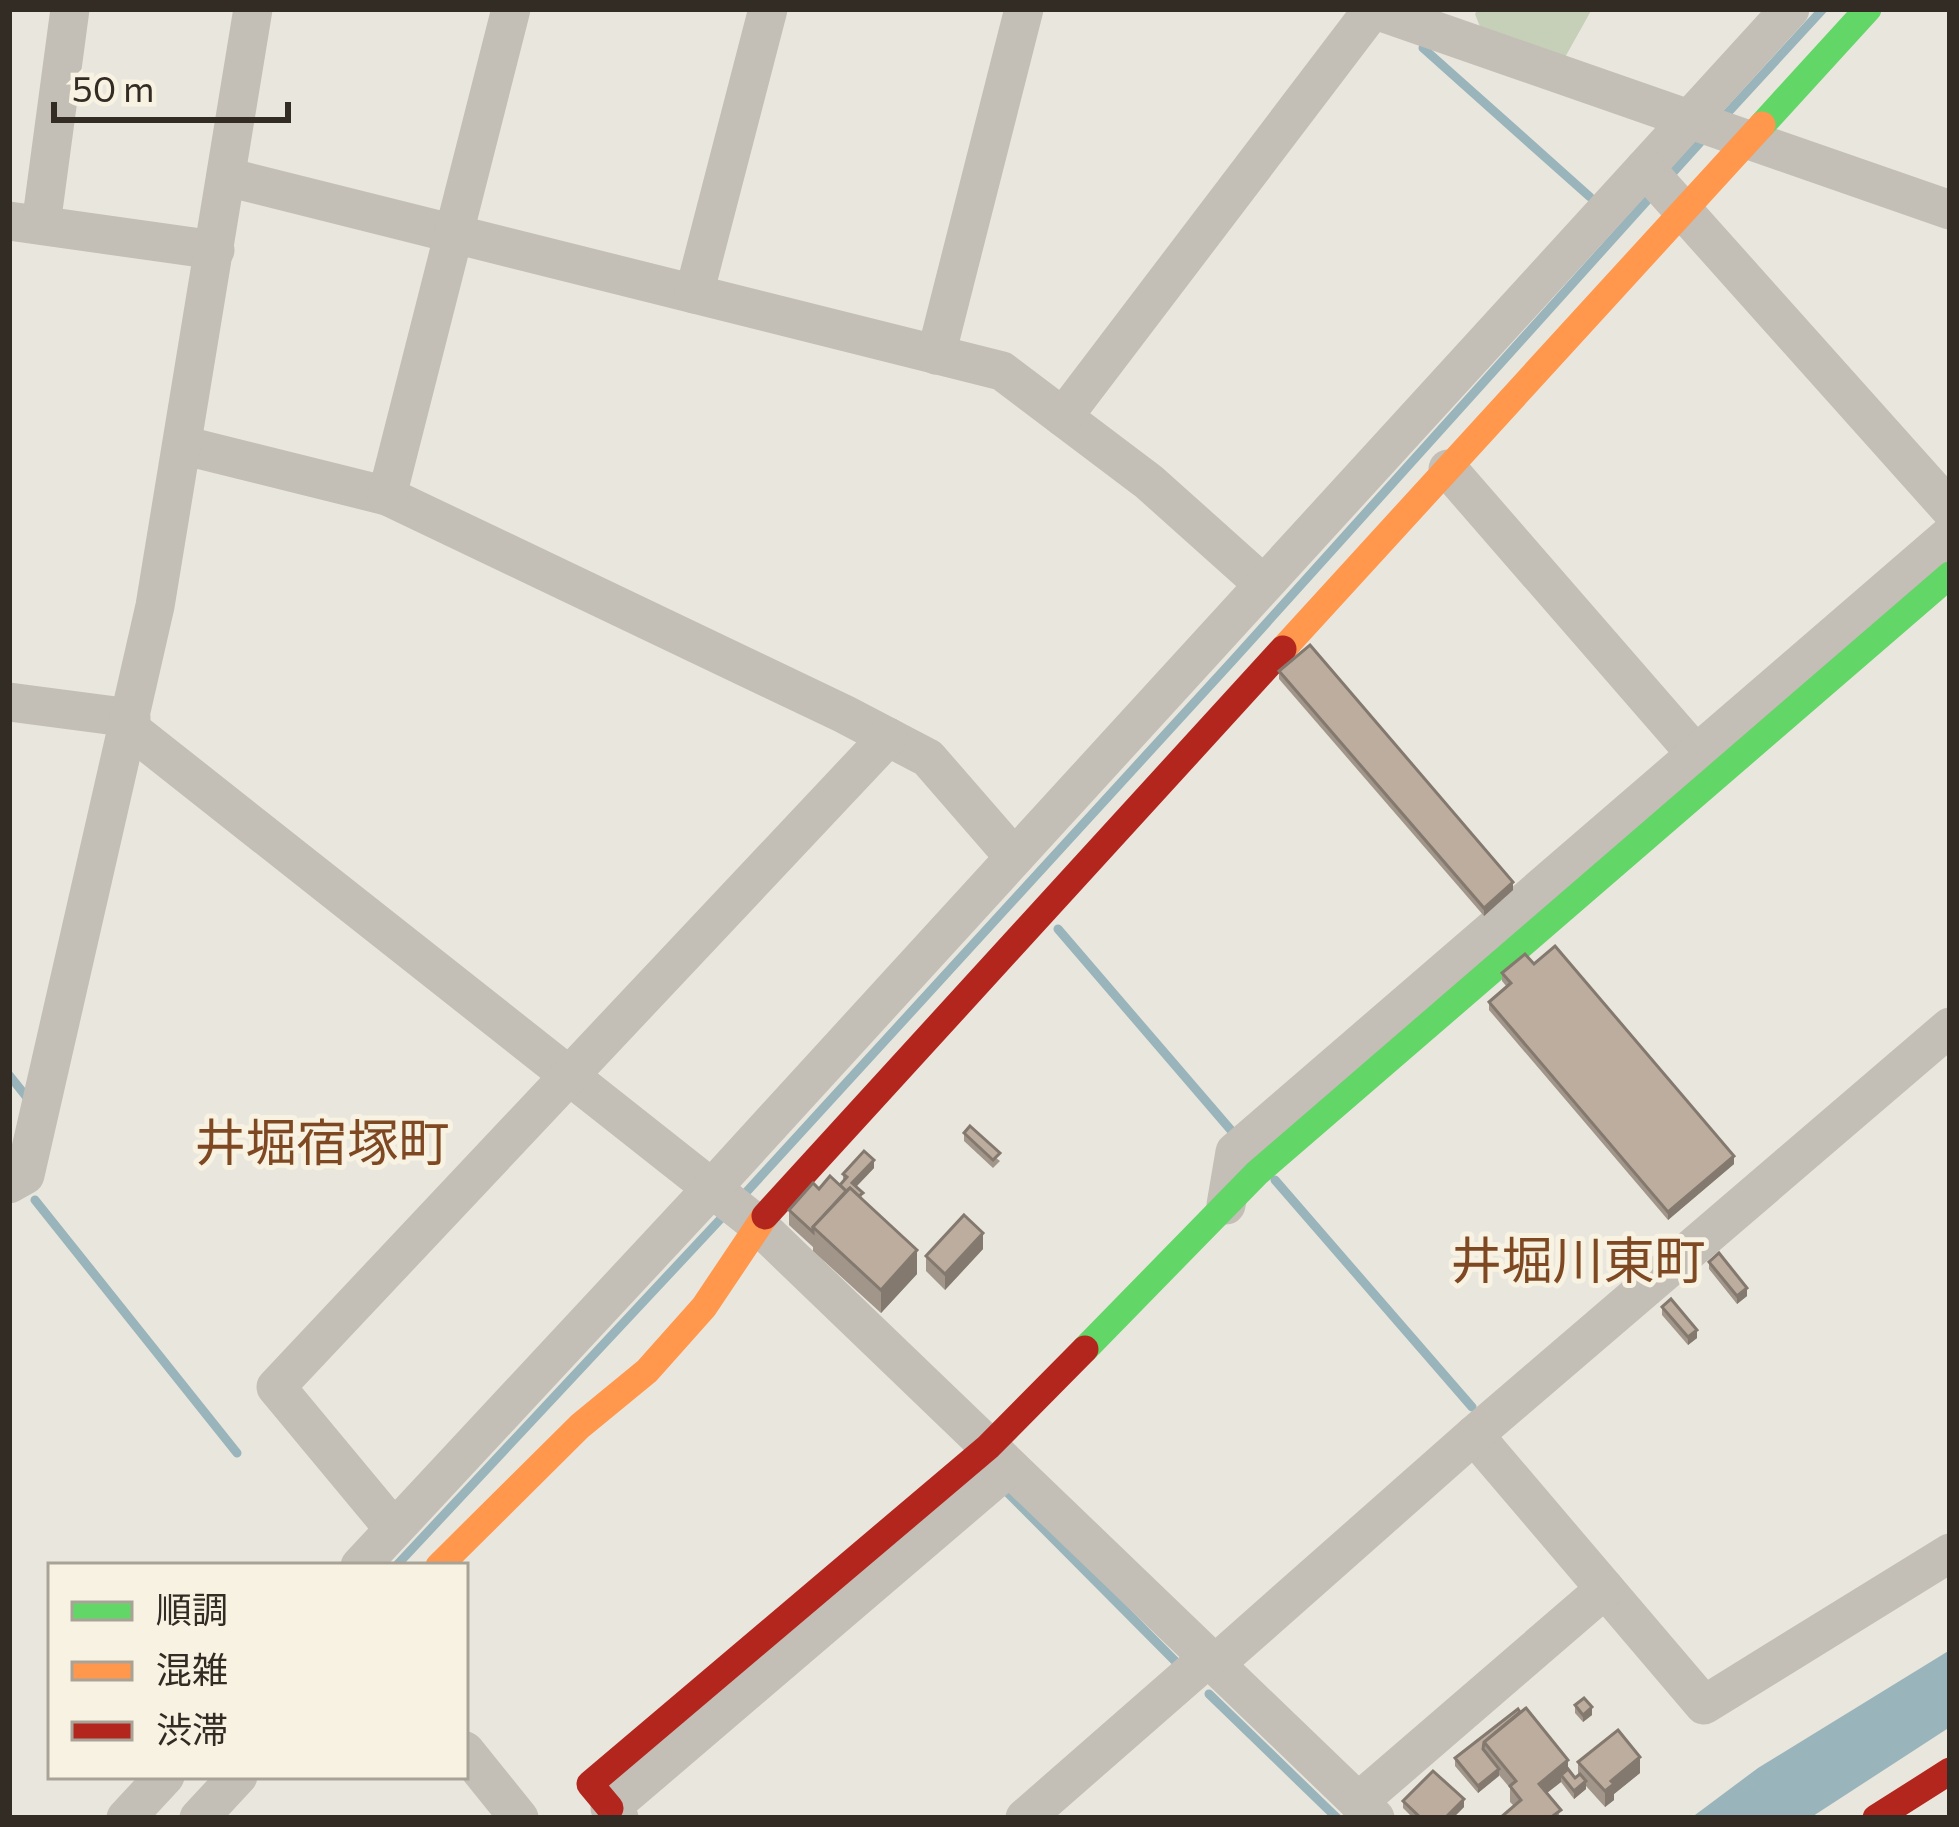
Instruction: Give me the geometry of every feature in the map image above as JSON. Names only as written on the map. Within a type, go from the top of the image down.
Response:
[{"type":"street","points":[[70,9],[25,223],[215,250]]},
{"type":"street","points":[[9,1184],[25,1175],[130,723],[182,446],[254,9]]},
{"type":"street","points":[[387,496],[511,9]]},
{"type":"street","points":[[694,294],[768,9]]},
{"type":"street","points":[[936,355],[1024,9]]},
{"type":"street","points":[[1063,417],[1373,9],[1454,22],[1716,130],[1950,210]]},
{"type":"street","points":[[363,1563],[734,1206],[1448,469],[1664,189],[1716,130],[1790,9]]},
{"type":"street","points":[[442,1563],[580,1426],[647,1371],[704,1307],[734,1206],[1014,856],[1263,584],[1664,189],[1716,130],[1868,9]]},
{"type":"street","points":[[227,177],[1002,371],[1149,482],[1263,584]]},
{"type":"street","points":[[1664,189],[1950,509]]},
{"type":"street","points":[[182,446],[387,496],[888,737],[928,758],[1014,856]]},
{"type":"street","points":[[1448,469],[1695,753]]},
{"type":"street","points":[[1603,854],[1695,753],[1950,535]]},
{"type":"street","points":[[614,1813],[999,1457],[1226,1205],[1235,1152],[1950,575]]},
{"type":"street","points":[[9,702],[130,723],[734,1206],[1366,1810],[1605,1588]]},
{"type":"street","points":[[394,1529],[276,1387],[888,737]]},
{"type":"street","points":[[1025,1818],[1950,1028]]},
{"type":"street","points":[[1474,1435],[1704,1705],[1950,1553]]},
{"type":"street","points":[[468,1755],[519,1818]]},
{"type":"street","points":[[1876,1818],[1950,1771]]},
{"type":"street","points":[[126,1818],[162,1779]]},
{"type":"street","points":[[199,1818],[235,1779]]},
{"type":"green space","points":[[1478,9],[1592,9],[1564,59],[1481,29],[1475,14]]},
{"type":"water","points":[[1950,1650],[1950,1727],[1810,1818],[1691,1818],[1758,1768]]},
{"type":"building","points":[[1310,645],[1513,882],[1484,908],[1279,671]]},
{"type":"building","points":[[1555,946],[1734,1156],[1668,1212],[1489,1002],[1511,983],[1502,973],[1525,954],[1534,964]]},
{"type":"building","points":[[970,1126],[1000,1153],[993,1160],[964,1133]]},
{"type":"building","points":[[864,1151],[874,1160],[852,1183],[863,1193],[859,1196],[840,1185],[847,1177],[843,1174]]},
{"type":"building","points":[[830,1176],[846,1191],[813,1232],[789,1210],[813,1183],[819,1189]]},
{"type":"building","points":[[850,1188],[917,1250],[881,1290],[813,1227]]},
{"type":"building","points":[[964,1215],[983,1233],[945,1274],[926,1256]]},
{"type":"building","points":[[1719,1253],[1747,1288],[1737,1296],[1709,1262]]},
{"type":"building","points":[[1671,1299],[1697,1330],[1688,1337],[1662,1307]]},
{"type":"building","points":[[1584,1698],[1592,1707],[1583,1715],[1575,1705]]},
{"type":"building","points":[[1526,1708],[1568,1760],[1539,1784],[1561,1810],[1550,1818],[1500,1818],[1521,1800],[1510,1786],[1516,1781],[1484,1742]]},
{"type":"building","points":[[1518,1709],[1484,1742],[1483,1749],[1499,1769],[1478,1786],[1455,1758]]},
{"type":"building","points":[[1618,1730],[1640,1757],[1605,1791],[1578,1762]]},
{"type":"building","points":[[1568,1769],[1575,1778],[1580,1774],[1586,1781],[1574,1791],[1561,1775]]},
{"type":"building","points":[[1433,1771],[1464,1799],[1445,1818],[1421,1818],[1403,1801]]},
{"type":"waterway","points":[[1721,120],[1823,9]]},
{"type":"waterway","points":[[1423,48],[1590,197]]},
{"type":"waterway","points":[[1668,178],[1705,137]]},
{"type":"waterway","points":[[740,1199],[1653,194]]},
{"type":"waterway","points":[[1058,929],[1236,1136]]},
{"type":"waterway","points":[[9,1075],[29,1100]]},
{"type":"waterway","points":[[1275,1180],[1472,1407]]},
{"type":"waterway","points":[[35,1200],[237,1453]]},
{"type":"waterway","points":[[399,1563],[728,1211]]},
{"type":"waterway","points":[[1002,1487],[1179,1665]]},
{"type":"waterway","points":[[1209,1694],[1337,1818]]},
{"type":"traffic: fast","points":[[1762,125],[1868,9]]},
{"type":"traffic: fast","points":[[1085,1349],[1257,1173],[1950,575]]},
{"type":"traffic: slow","points":[[1283,649],[1762,125]]},
{"type":"traffic: slow","points":[[442,1563],[580,1426],[647,1371],[704,1307],[765,1216]]},
{"type":"traffic: jam","points":[[765,1216],[1283,649]]},
{"type":"traffic: jam","points":[[610,1808],[590,1784],[988,1447],[1085,1349]]},
{"type":"traffic: jam","points":[[1876,1818],[1950,1771]]},
{"type":"district","name":"井堀宿塚町","points":[[322,1140]]},
{"type":"district","name":"井堀川東町","points":[[1578,1258]]}]
